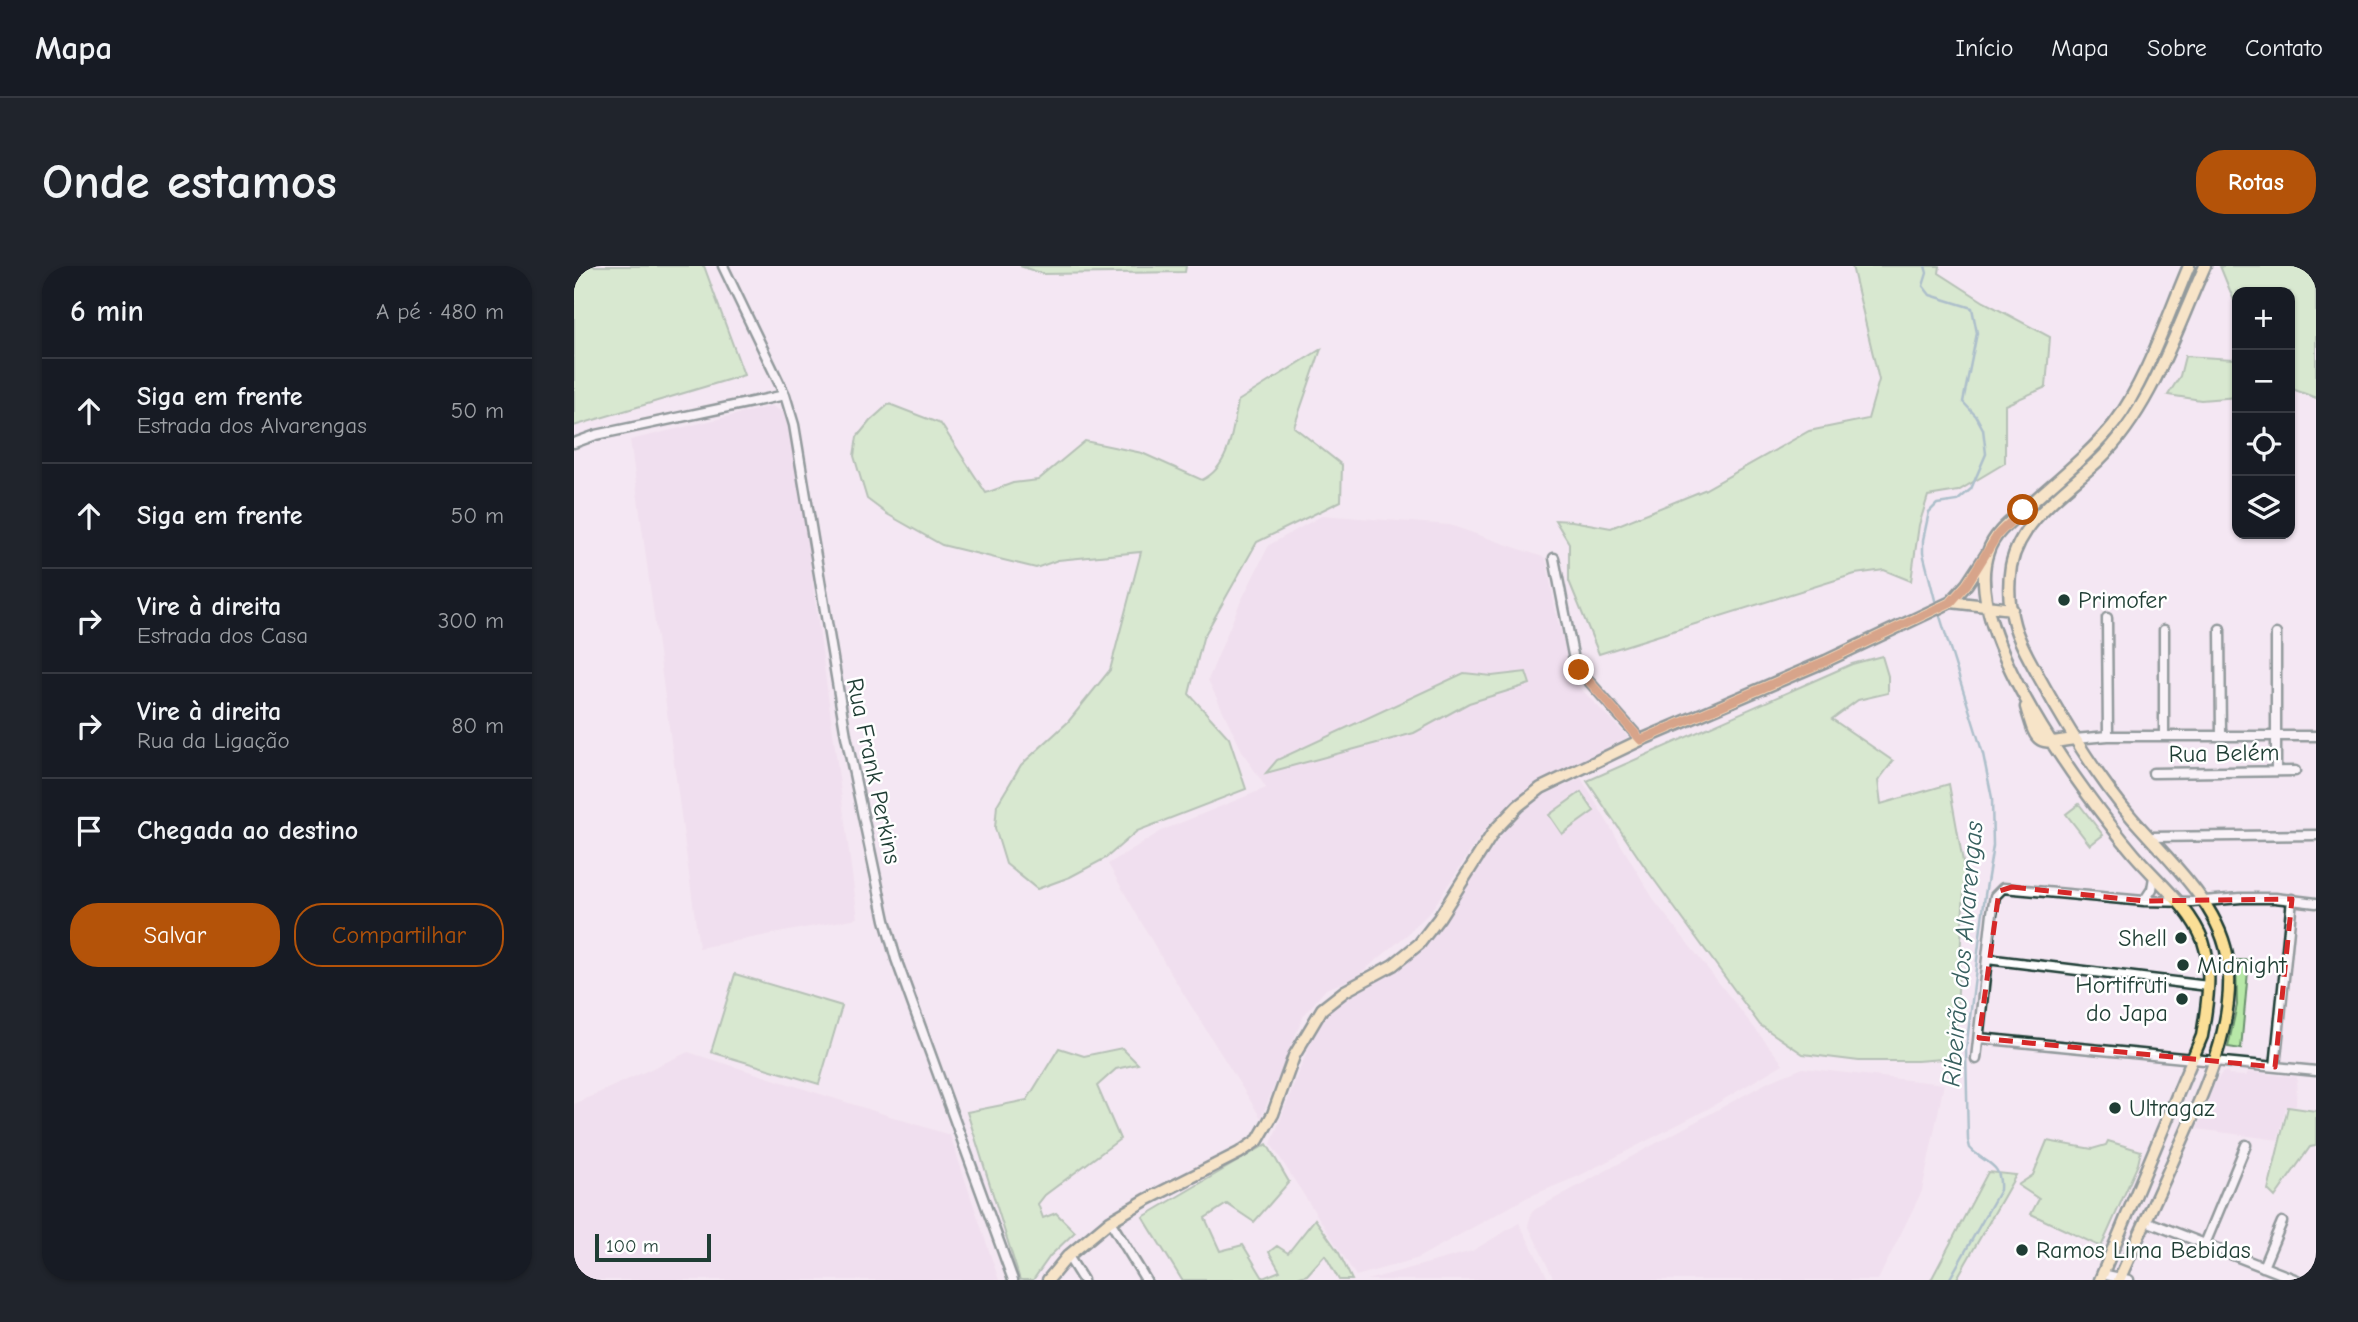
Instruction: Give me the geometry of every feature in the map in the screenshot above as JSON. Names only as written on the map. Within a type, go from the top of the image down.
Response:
[{"type":"main road","points":[[1048,1280],[1068,1256],[1110,1221],[1252,1145],[1273,1114],[1294,1056],[1322,1009],[1345,991],[1378,974],[1419,944],[1439,918],[1480,850],[1503,821],[1541,788],[1641,740],[1948,604],[1965,588],[2007,524],[2098,441],[2122,413],[2137,387],[2189,266]]},
{"type":"main road","points":[[2123,1279],[2215,1060],[2227,1006],[2228,961],[2215,922],[2204,901],[2114,795],[2075,739],[2020,641],[2009,584],[2016,549],[2032,523],[2108,451],[2132,420],[2151,385],[2205,266]]},
{"type":"main road","points":[[1988,552],[1985,572],[1990,622],[2020,687],[2090,799],[2198,930],[2206,954],[2208,986],[2202,1036],[2101,1277]]},
{"type":"main road","points":[[1948,604],[1966,603],[2012,608]]},
{"type":"main road","points":[[1966,603],[1981,612],[1990,622]]},
{"type":"main road","points":[[2053,742],[2075,739]]},
{"type":"street","name":"Rua Frank Perkins","points":[[723,266],[785,395],[794,425],[834,670],[895,959],[1013,1280]]},
{"type":"street","points":[[574,443],[596,435],[785,395]]},
{"type":"street","points":[[1553,558],[1574,660],[1579,670],[1641,740]]},
{"type":"street","points":[[2106,618],[2108,736]]},
{"type":"street","points":[[2220,629],[2221,736]]},
{"type":"street","points":[[2164,630],[2164,736]]},
{"type":"street","points":[[2276,634],[2276,771]]},
{"type":"street","points":[[2075,739],[2108,736],[2316,736]]},
{"type":"street","name":"Rua Belém","points":[[2153,773],[2295,771]]},
{"type":"street","points":[[2149,837],[2316,835]]},
{"type":"street","points":[[2144,901],[2152,889],[2154,877]]},
{"type":"street","points":[[1976,1059],[1994,902],[2003,888],[2144,901],[2241,898],[2292,899],[2316,903]]},
{"type":"street","points":[[2275,1067],[2292,899]]},
{"type":"street","points":[[1987,960],[2208,986]]},
{"type":"street","points":[[1979,1038],[2316,1071]]},
{"type":"street","points":[[2205,1244],[2246,1145]]},
{"type":"street","points":[[1110,1221],[1146,1280]]},
{"type":"street","points":[[2146,1221],[2297,1280]]},
{"type":"street","points":[[2263,1267],[2282,1222]]},
{"type":"street","points":[[1068,1256],[1083,1280]]},
{"type":"street","points":[[2101,1277],[2123,1279]]},
{"type":"highlighted area","points":[[2012,887],[2144,901],[2292,899],[2275,1067],[1979,1038],[1999,891]]},
{"type":"shaded area","points":[[772,406],[786,414],[796,458],[858,918],[699,948],[630,440]]},
{"type":"shaded area","points":[[1323,515],[1450,525],[1546,558],[1557,618],[1578,686],[1628,737],[1534,784],[1488,825],[1431,911],[1408,934],[1355,978],[1326,989],[1304,1015],[1261,1118],[1168,969],[1108,864],[1163,830],[1266,788],[1243,753],[1208,680],[1238,607],[1269,545]]},
{"type":"shaded area","points":[[1581,778],[1656,903],[1783,1064],[1706,1110],[1579,1176],[1528,1197],[1416,1259],[1356,1276],[1271,1144],[1324,1011],[1422,949],[1507,824],[1538,798]]},
{"type":"shaded area","points":[[688,1052],[950,1135],[999,1280],[574,1280],[574,1104]]},
{"type":"shaded area","points":[[1803,1068],[1944,1084],[1922,1191],[1878,1280],[1554,1280],[1528,1225],[1532,1211],[1770,1081]]},
{"type":"shaded area","points":[[2227,1071],[2230,1075],[2246,1076],[2248,1072],[2297,1077],[2296,1106],[2286,1107],[2278,1140],[2197,1129],[2215,1083],[2222,1073]]},
{"type":"shaded area","points":[[1519,1223],[1549,1280],[1367,1280],[1472,1251]]},
{"type":"green space","points":[[574,266],[704,266],[744,375],[574,426]]},
{"type":"green space","points":[[1020,266],[1186,266],[1185,272],[1043,274]]},
{"type":"green space","points":[[1852,266],[1940,266],[1939,273],[1984,302],[2050,337],[2046,387],[2005,405],[2005,463],[1958,491],[1928,496],[1919,525],[1911,581],[1884,570],[1855,574],[1599,654],[1569,581],[1569,543],[1555,520],[1611,528],[1704,490],[1809,431],[1868,419],[1879,380]]},
{"type":"green space","points":[[2220,266],[2316,266],[2316,398],[2295,390],[2295,287],[2232,287],[2232,296]]},
{"type":"green space","points":[[1321,349],[1294,427],[1342,465],[1341,501],[1257,542],[1203,638],[1189,694],[1229,738],[1246,789],[1137,831],[1106,858],[1070,877],[1037,889],[1006,864],[995,828],[997,805],[1021,765],[1068,722],[1110,670],[1141,552],[1058,560],[1036,568],[942,545],[887,514],[867,499],[854,456],[857,437],[889,404],[941,424],[986,493],[1013,483],[1038,480],[1085,441],[1142,453],[1202,480],[1219,466],[1224,457],[1232,435],[1238,401]]},
{"type":"green space","points":[[2185,356],[2232,359],[2232,397],[2201,400],[2168,395],[2180,376]]},
{"type":"green space","points":[[1882,656],[1888,676],[1888,693],[1858,700],[1832,719],[1893,761],[1878,781],[1881,804],[1949,784],[1965,873],[1954,1058],[1859,1061],[1803,1054],[1760,1025],[1647,870],[1587,781],[1852,664]]},
{"type":"green space","points":[[1526,672],[1530,684],[1469,703],[1414,733],[1266,773],[1277,760],[1464,673],[1492,676]]},
{"type":"green space","points":[[1581,792],[1594,811],[1562,834],[1549,815]]},
{"type":"green space","points":[[2079,804],[2103,835],[2090,845],[2066,814]]},
{"type":"green space","points":[[2236,960],[2249,960],[2241,1049],[2228,1047],[2237,1005]]},
{"type":"green space","points":[[735,974],[842,1006],[819,1084],[711,1052]]},
{"type":"green space","points":[[1059,1048],[1084,1056],[1122,1048],[1138,1064],[1116,1069],[1097,1086],[1120,1139],[1045,1195],[1038,1204],[1043,1218],[1056,1213],[1075,1232],[1050,1256],[1033,1280],[1020,1280],[967,1112],[1027,1100]]},
{"type":"green space","points":[[2288,1107],[2316,1111],[2316,1146],[2310,1147],[2275,1197],[2268,1190]]},
{"type":"green space","points":[[2047,1141],[2092,1149],[2106,1145],[2108,1141],[2141,1151],[2138,1164],[2101,1247],[2031,1214],[2039,1199],[2018,1185],[2033,1175]]},
{"type":"green space","points":[[1267,1144],[1289,1182],[1254,1222],[1227,1204],[1205,1218],[1220,1251],[1243,1245],[1263,1278],[1280,1271],[1269,1252],[1277,1246],[1288,1253],[1315,1219],[1339,1253],[1352,1280],[1339,1280],[1325,1255],[1307,1275],[1288,1280],[1182,1280],[1143,1217]]},
{"type":"green space","points":[[1988,1172],[2016,1175],[1956,1280],[1931,1280]]},
{"type":"waterway","name":"Ribeirão dos Alvarengas","points":[[1925,266],[1927,273],[1923,286],[1930,295],[1972,308],[1977,333],[1963,402],[1976,416],[1983,429],[1986,454],[1971,489],[1957,501],[1937,504],[1929,512],[1923,553],[1936,604]]},
{"type":"waterway","name":"Ribeirão dos Alvarengas","points":[[1938,610],[1983,754],[1992,798],[1993,846],[1966,1050],[1970,1148],[1995,1168],[2000,1181],[2000,1190],[1949,1280]]},
{"type":"place","name":"Primofer","points":[[2064,600]]},
{"type":"place","name":"Shell","points":[[2181,938]]},
{"type":"place","name":"Midnight","points":[[2183,965]]},
{"type":"place","name":"Hortifruti do Japa","points":[[2182,999]]},
{"type":"place","name":"Ultragaz","points":[[2115,1108]]},
{"type":"place","name":"Ramos Lima Bebidas","points":[[2022,1250]]},
{"type":"route","points":[[1579,670],[1641,740],[1826,661],[1951,602],[1967,584],[1998,534],[2023,510]]}]
